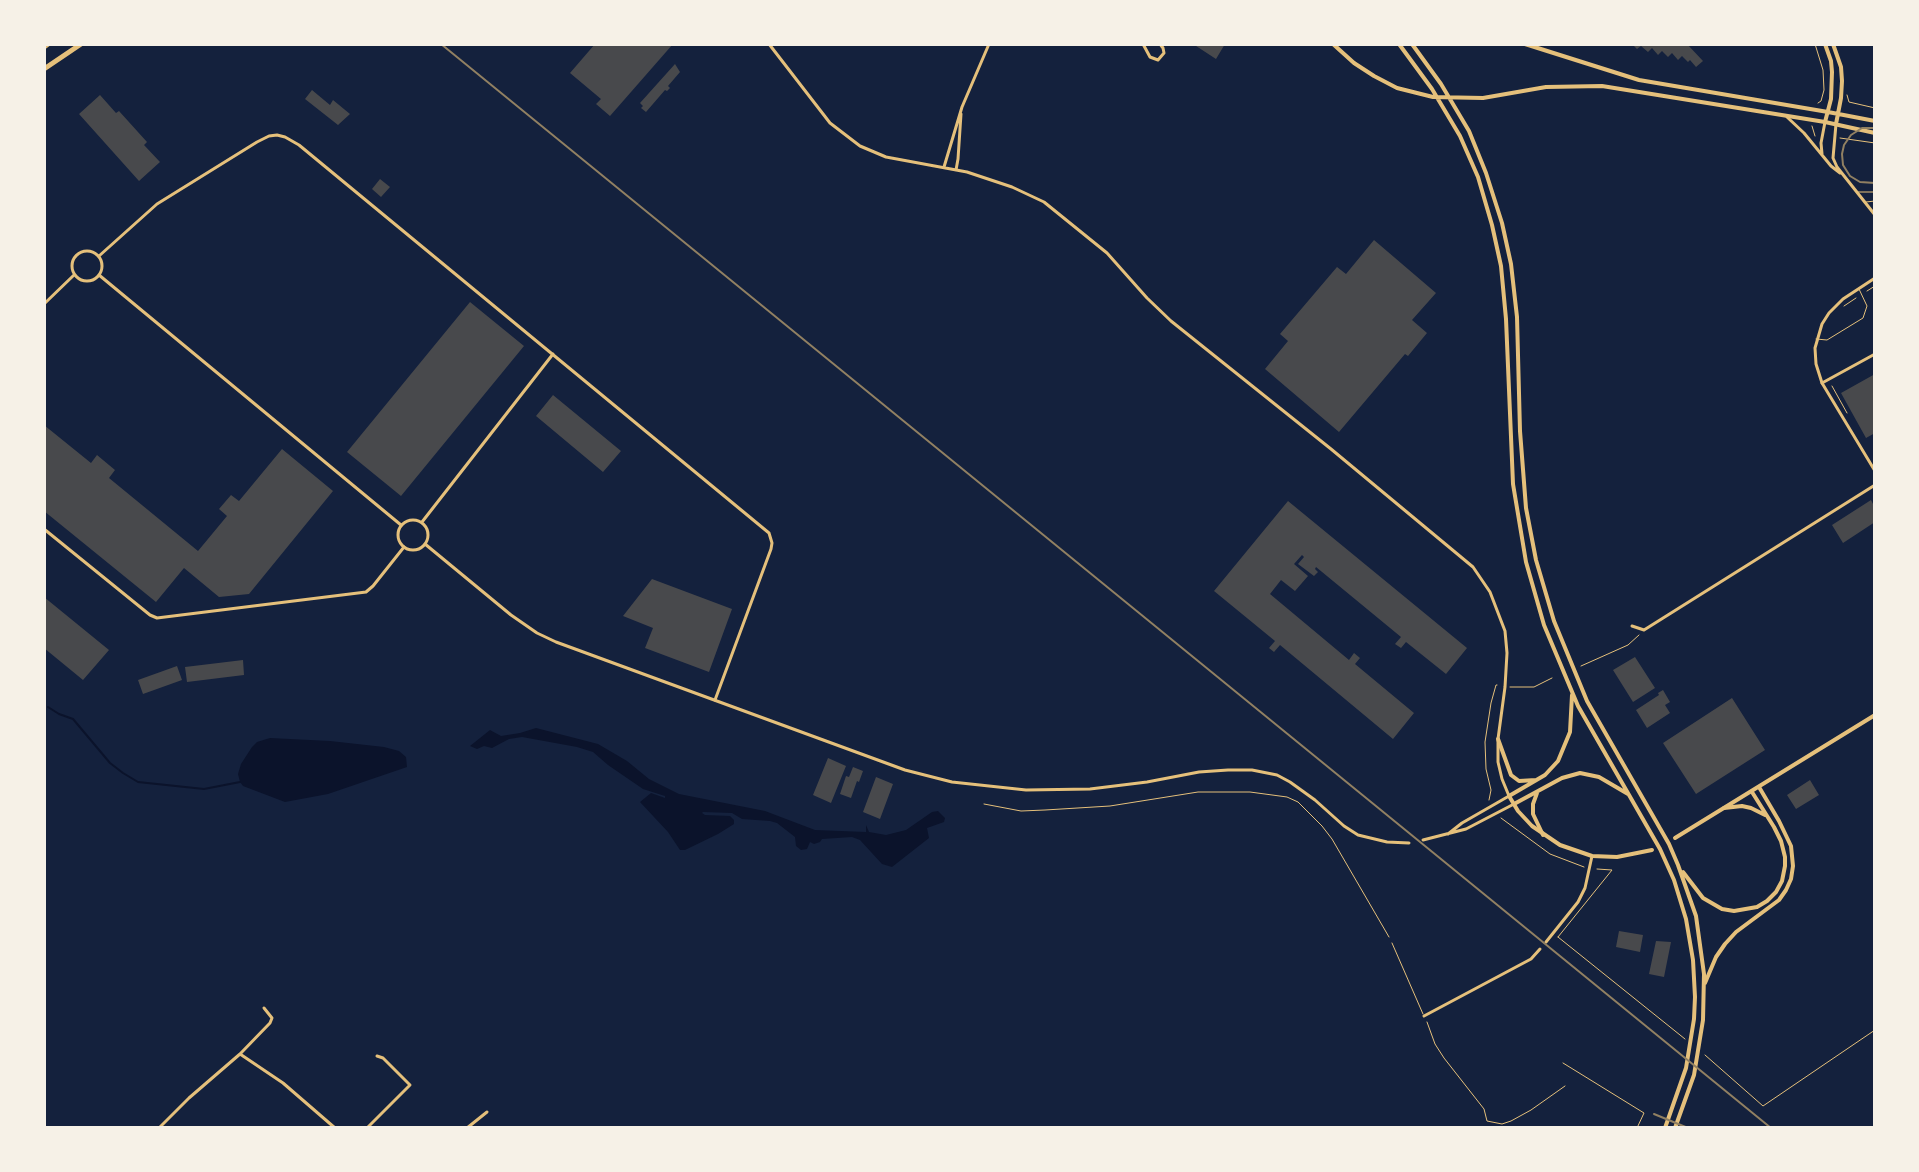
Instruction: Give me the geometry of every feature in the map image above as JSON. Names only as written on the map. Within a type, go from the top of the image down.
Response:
[{"type":"highway","points":[[44,69],[81,44]]},
{"type":"main road","points":[[1333,44],[1374,76],[1433,97],[1478,98],[1546,87],[1602,86],[1875,133]]},
{"type":"main road","points":[[1399,44],[1432,89],[1460,136],[1478,177],[1492,225],[1505,305],[1511,463],[1521,539],[1544,625],[1591,728],[1651,830],[1667,864],[1686,919],[1693,960],[1695,1008],[1686,1068],[1665,1128]]},
{"type":"main road","points":[[1412,44],[1469,131],[1502,223],[1511,264],[1517,317],[1523,482],[1531,537],[1547,600],[1587,701],[1660,826],[1677,862],[1696,916],[1703,958],[1703,1020],[1694,1075],[1675,1128]]},
{"type":"main road","points":[[1525,44],[1639,80],[1875,121]]},
{"type":"main road","points":[[1825,44],[1832,72],[1825,122]]},
{"type":"main road","points":[[1833,44],[1842,74],[1836,124]]},
{"type":"main road","points":[[1572,691],[1568,740],[1558,761],[1539,780],[1509,796],[1524,818],[1560,845],[1592,856],[1617,857],[1652,850]]},
{"type":"main road","points":[[1675,838],[1875,715]]},
{"type":"main road","points":[[1498,739],[1508,771],[1514,779],[1539,780]]},
{"type":"main road","points":[[1514,804],[1562,778],[1580,773],[1599,777],[1630,795]]},
{"type":"main road","points":[[1704,985],[1725,944],[1779,900],[1791,879],[1791,846],[1759,787]]},
{"type":"main road","points":[[1538,791],[1533,814],[1543,835]]},
{"type":"main road","points":[[1677,862],[1693,887],[1713,905],[1734,911],[1757,907],[1767,901],[1782,881],[1785,857],[1781,841],[1752,792]]},
{"type":"main road","points":[[1724,808],[1748,807],[1767,816]]},
{"type":"street","points":[[769,44],[830,123],[867,150],[886,157],[944,167],[997,181],[1044,202],[1107,253],[1158,309],[1454,549],[1480,575],[1498,609],[1505,631],[1507,653],[1498,762],[1509,796],[1448,834]]},
{"type":"street","points":[[944,167],[962,107],[989,44]]},
{"type":"street","points":[[1143,44],[1148,55],[1155,60],[1164,53],[1160,44]]},
{"type":"street","points":[[956,170],[962,107]]},
{"type":"street","points":[[1787,117],[1843,176]]},
{"type":"street","points":[[1822,155],[1825,122]]},
{"type":"street","points":[[1836,124],[1833,158],[1843,176],[1875,215]]},
{"type":"street","points":[[99,256],[166,197],[257,142],[277,135],[299,145],[769,533],[771,549],[715,701]]},
{"type":"street","points":[[90,251],[99,256],[102,264],[99,275],[93,280],[78,279],[74,275],[71,265],[80,252],[90,251]]},
{"type":"street","points":[[44,304],[74,275]]},
{"type":"street","points":[[99,275],[401,525]]},
{"type":"street","points":[[1875,278],[1843,299],[1829,313],[1816,339],[1816,364],[1822,383],[1875,471]]},
{"type":"street","points":[[422,522],[553,354]]},
{"type":"street","points":[[1822,383],[1875,354]]},
{"type":"street","points":[[1632,626],[1644,630],[1875,485]]},
{"type":"street","points":[[412,519],[422,522],[429,533],[425,544],[413,550],[400,544],[398,535],[401,525],[412,519]]},
{"type":"street","points":[[44,529],[150,615],[165,618],[366,592],[404,547]]},
{"type":"street","points":[[425,544],[537,633],[581,653],[905,770],[952,782],[1026,790],[1090,789],[1199,772],[1264,772],[1299,787],[1358,835],[1387,842],[1409,843]]},
{"type":"street","points":[[1423,840],[1466,829],[1514,804]]},
{"type":"street","points":[[1546,942],[1578,902],[1585,888],[1592,856]]},
{"type":"street","points":[[1424,1016],[1531,959],[1540,949]]},
{"type":"street","points":[[159,1128],[270,1023],[272,1018],[264,1008]]},
{"type":"street","points":[[240,1054],[283,1083],[335,1128]]},
{"type":"street","points":[[367,1128],[410,1085],[383,1058],[377,1056]]},
{"type":"street","points":[[467,1128],[487,1112]]},
{"type":"lane","points":[[1856,192],[1875,192]]},
{"type":"lane","points":[[1864,202],[1875,201]]},
{"type":"lane","points":[[1816,339],[1827,340],[1860,321],[1867,306],[1859,288]]},
{"type":"lane","points":[[1392,943],[1424,1016]]},
{"type":"path","points":[[1815,44],[1823,70],[1821,101]]},
{"type":"path","points":[[1849,102],[1875,108]]},
{"type":"path","points":[[1814,134],[1822,135]]},
{"type":"path","points":[[1834,137],[1875,143]]},
{"type":"path","points":[[1839,310],[1875,286]]},
{"type":"path","points":[[1829,380],[1848,415]]},
{"type":"path","points":[[1581,666],[1628,645],[1644,630]]},
{"type":"path","points":[[1516,688],[1540,685],[1552,678]]},
{"type":"path","points":[[1493,805],[1488,799],[1491,790],[1485,742],[1496,685]]},
{"type":"path","points":[[984,804],[1021,811],[1081,809],[1198,792],[1250,792],[1287,797],[1298,802],[1332,839],[1392,943]]},
{"type":"path","points":[[1498,812],[1504,821],[1550,854],[1589,868],[1612,870],[1558,937],[1677,1033]]},
{"type":"path","points":[[1424,1016],[1435,1044],[1450,1069],[1484,1109],[1487,1121],[1505,1127]]},
{"type":"path","points":[[1715,1063],[1763,1106],[1875,1030]]},
{"type":"path","points":[[1563,1063],[1644,1113],[1637,1128]]},
{"type":"path","points":[[1502,1124],[1531,1110],[1565,1086]]},
{"type":"water","points":[[536,728],[598,744],[649,779],[679,794],[765,811],[815,830],[866,832],[866,825],[869,832],[886,835],[906,830],[932,812],[938,811],[945,818],[944,822],[927,828],[929,838],[892,867],[882,864],[860,840],[852,837],[822,839],[814,844],[810,842],[807,849],[801,850],[796,846],[795,837],[777,823],[742,819],[732,813],[703,812],[705,815],[730,816],[734,824],[680,850],[640,802],[651,793],[665,796],[643,789],[593,752],[522,737],[509,739],[492,748],[470,746],[490,730],[501,736]]},
{"type":"water","points":[[270,738],[384,747],[399,751],[406,757],[407,767],[328,794],[285,802],[243,786],[238,774],[252,747]]},
{"type":"building","points":[[595,44],[673,44],[610,116],[596,104],[601,99],[570,73]]},
{"type":"building","points":[[1193,44],[1225,44],[1216,59]]},
{"type":"building","points":[[1632,44],[1687,44],[1703,61],[1696,67],[1682,56],[1678,60],[1672,53],[1668,57],[1662,51],[1658,55],[1652,48],[1648,52]]},
{"type":"building","points":[[675,64],[680,72],[668,86],[670,88],[646,112],[640,103]]},
{"type":"building","points":[[312,90],[330,105],[333,100],[350,114],[338,125],[305,99]]},
{"type":"building","points":[[100,95],[147,142],[144,145],[160,162],[139,181],[79,114]]},
{"type":"building","points":[[380,179],[390,187],[381,197],[372,189]]},
{"type":"building","points":[[1374,240],[1436,293],[1412,320],[1427,333],[1408,356],[1405,354],[1339,432],[1265,369],[1288,341],[1280,334],[1337,267],[1346,274]]},
{"type":"building","points":[[470,302],[524,346],[401,496],[347,452]]},
{"type":"building","points":[[1875,374],[1875,433],[1866,438],[1841,393]]},
{"type":"building","points":[[553,395],[621,451],[603,472],[536,416]]},
{"type":"building","points":[[44,425],[91,463],[97,455],[115,470],[109,478],[198,551],[227,516],[219,509],[231,495],[239,501],[282,449],[333,491],[249,594],[219,597],[184,568],[156,602],[44,511]]},
{"type":"building","points":[[1871,500],[1875,508],[1875,522],[1843,543],[1832,525]]},
{"type":"building","points":[[1288,501],[1467,648],[1446,674],[1406,642],[1401,648],[1395,644],[1401,637],[1316,567],[1318,572],[1314,576],[1298,564],[1304,557],[1302,555],[1294,564],[1308,576],[1295,591],[1281,580],[1270,594],[1349,660],[1354,653],[1360,658],[1355,664],[1414,713],[1393,739],[1280,645],[1274,652],[1269,648],[1275,641],[1214,591]]},
{"type":"building","points":[[652,579],[732,609],[709,672],[645,648],[653,628],[623,616]]},
{"type":"building","points":[[44,597],[109,650],[83,680],[44,648]]},
{"type":"building","points":[[1635,657],[1655,688],[1633,702],[1613,670]]},
{"type":"building","points":[[243,660],[244,675],[187,682],[185,667]]},
{"type":"building","points":[[177,666],[182,680],[143,694],[138,680]]},
{"type":"building","points":[[1663,690],[1670,702],[1665,705],[1670,713],[1647,728],[1636,710]]},
{"type":"building","points":[[1732,698],[1765,750],[1696,794],[1663,743]]},
{"type":"building","points":[[828,758],[846,766],[831,803],[813,795]]},
{"type":"building","points":[[853,767],[863,771],[851,798],[840,794],[846,776],[849,777]]},
{"type":"building","points":[[876,777],[893,784],[880,819],[863,812]]},
{"type":"building","points":[[1810,780],[1819,795],[1796,809],[1787,795]]},
{"type":"building","points":[[1619,931],[1643,935],[1640,952],[1616,947]]},
{"type":"building","points":[[1656,941],[1671,942],[1664,977],[1649,974]]},
{"type":"waterway","points":[[48,707],[73,719],[110,763],[138,782],[204,789],[240,782]]},
{"type":"tram line","points":[[1875,128],[1862,128],[1851,135],[1842,154],[1843,165],[1850,176],[1860,182],[1875,183]]},
{"type":"railway","points":[[441,44],[1771,1128]]},
{"type":"railway","points":[[1654,1114],[1688,1128]]}]
